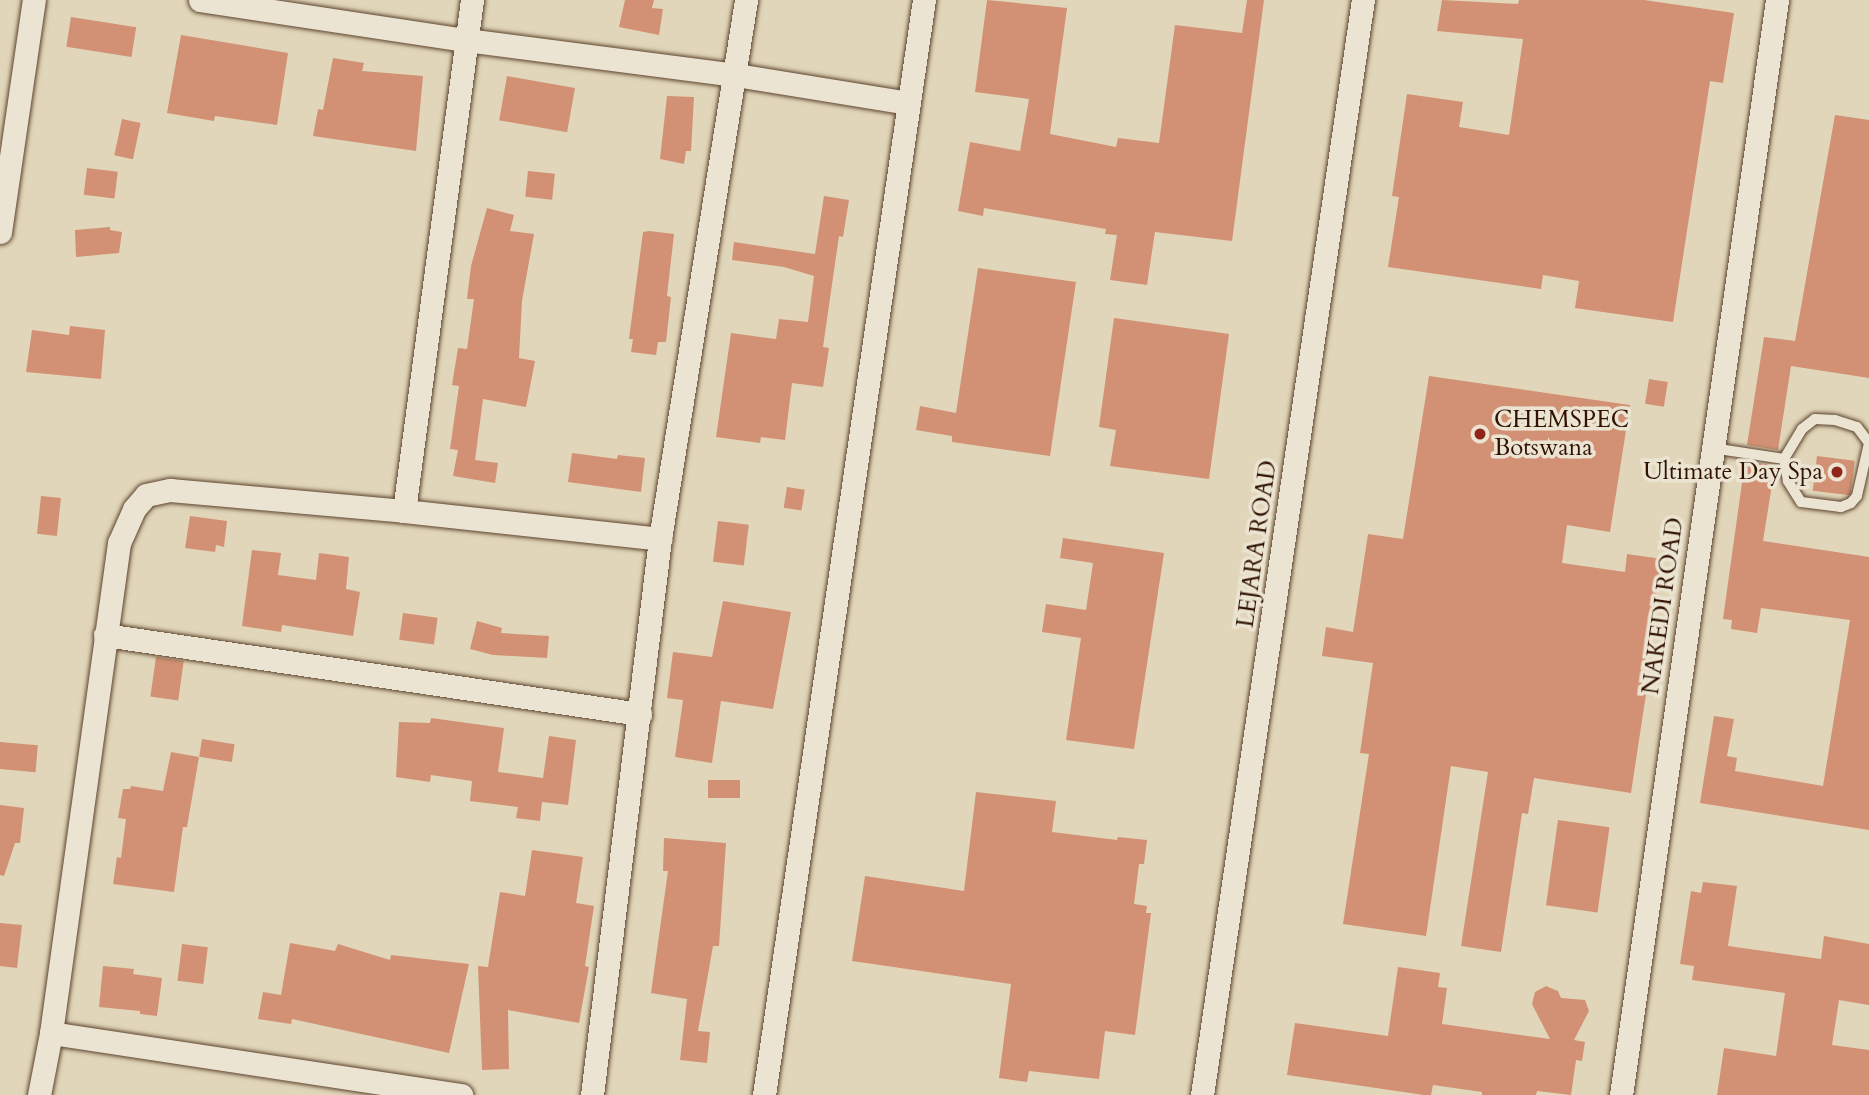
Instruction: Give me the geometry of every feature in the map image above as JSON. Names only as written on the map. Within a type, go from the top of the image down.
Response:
[{"type":"street","points":[[0,232],[34,0]]},
{"type":"street","points":[[200,0],[466,40],[736,75],[909,103]]},
{"type":"street","points":[[404,511],[472,0]]},
{"type":"street","points":[[592,1095],[660,539],[746,0]]},
{"type":"street","points":[[764,1095],[924,0]]},
{"type":"street","name":"LEJARA ROAD","points":[[1202,1095],[1363,0]]},
{"type":"street","name":"NAKEDI ROAD","points":[[1621,1095],[1777,0]]},
{"type":"street","points":[[39,1095],[51,1032],[120,543],[134,509],[146,495],[170,490],[404,511],[660,539]]},
{"type":"street","points":[[105,635],[639,714]]},
{"type":"street","points":[[51,1032],[452,1094]]},
{"type":"lane","points":[[1815,419],[1835,420],[1857,427],[1869,443],[1857,496],[1852,503],[1841,507],[1801,502],[1788,481],[1784,459],[1802,429],[1815,419]]},
{"type":"lane","points":[[1712,449],[1784,459]]},
{"type":"building","points":[[625,0],[654,0],[652,8],[663,9],[659,35],[619,27]]},
{"type":"building","points":[[987,0],[1067,8],[1050,134],[1116,147],[1118,138],[1159,143],[1175,25],[1242,33],[1247,0],[1264,0],[1232,241],[1155,232],[1147,285],[1110,280],[1117,235],[1105,234],[1106,229],[984,208],[983,216],[958,211],[970,142],[1020,151],[1029,99],[975,92]]},
{"type":"building","points":[[1442,0],[1518,4],[1519,0],[1644,0],[1734,13],[1723,83],[1710,81],[1673,322],[1575,308],[1579,281],[1543,275],[1541,289],[1388,267],[1399,197],[1392,196],[1407,94],[1463,102],[1459,127],[1509,135],[1523,39],[1437,31]]},
{"type":"building","points":[[71,17],[136,27],[131,57],[66,47]]},
{"type":"building","points":[[181,35],[288,53],[277,125],[215,116],[214,121],[167,113]]},
{"type":"building","points":[[333,58],[364,63],[362,71],[423,76],[416,151],[313,136],[318,109],[323,110]]},
{"type":"building","points":[[507,76],[575,88],[567,132],[499,120]]},
{"type":"building","points":[[667,96],[694,97],[691,151],[686,151],[684,164],[660,159]]},
{"type":"building","points":[[1835,115],[1869,120],[1869,378],[1791,366],[1778,450],[1747,445],[1764,337],[1795,341]]},
{"type":"building","points":[[122,119],[141,123],[133,159],[114,155]]},
{"type":"building","points":[[87,168],[118,172],[114,199],[84,195]]},
{"type":"building","points":[[528,171],[555,174],[552,200],[525,197]]},
{"type":"building","points":[[824,196],[849,200],[843,237],[839,236],[823,347],[829,348],[823,387],[792,383],[785,440],[761,437],[760,443],[716,437],[731,333],[776,339],[779,319],[808,322],[814,276],[784,267],[732,260],[734,242],[815,254]]},
{"type":"building","points":[[487,208],[514,215],[510,231],[534,234],[522,301],[519,358],[535,361],[526,407],[483,399],[475,460],[498,463],[495,483],[453,476],[458,450],[450,449],[459,386],[452,385],[458,348],[467,349],[474,299],[467,299],[471,266]]},
{"type":"building","points":[[110,227],[110,230],[122,232],[119,253],[76,257],[75,230]]},
{"type":"building","points":[[643,232],[674,234],[667,296],[671,297],[666,342],[658,342],[656,355],[631,352],[633,339],[629,339]]},
{"type":"building","points":[[978,268],[1076,282],[1050,456],[952,442],[952,436],[916,430],[920,406],[956,413]]},
{"type":"building","points":[[1114,318],[1229,334],[1209,479],[1110,466],[1116,430],[1099,427]]},
{"type":"building","points":[[70,326],[105,330],[101,379],[26,372],[32,330],[69,335]]},
{"type":"building","points":[[1429,376],[1630,405],[1610,532],[1567,525],[1562,563],[1625,572],[1627,554],[1662,559],[1641,693],[1646,694],[1631,793],[1534,778],[1528,814],[1522,813],[1501,952],[1461,946],[1488,772],[1451,766],[1426,936],[1343,924],[1369,754],[1360,753],[1373,663],[1322,656],[1326,627],[1353,632],[1368,534],[1403,539]]},
{"type":"building","points":[[1649,379],[1668,382],[1664,407],[1645,404]]},
{"type":"building","points":[[572,453],[617,459],[618,455],[645,458],[641,492],[568,482]]},
{"type":"building","points":[[1817,456],[1855,461],[1850,495],[1813,491]]},
{"type":"building","points":[[1745,461],[1775,466],[1763,541],[1869,557],[1869,830],[1700,803],[1714,716],[1734,719],[1727,756],[1737,758],[1735,771],[1823,786],[1850,620],[1761,608],[1757,633],[1731,629],[1732,620],[1723,619]]},
{"type":"building","points":[[787,487],[805,490],[801,511],[784,508]]},
{"type":"building","points":[[41,496],[61,498],[57,536],[37,534]]},
{"type":"building","points":[[190,516],[227,521],[224,547],[216,545],[215,552],[185,548]]},
{"type":"building","points":[[718,521],[749,525],[744,565],[713,562]]},
{"type":"building","points":[[1063,538],[1164,553],[1134,749],[1066,740],[1081,638],[1042,632],[1046,604],[1086,610],[1093,563],[1060,558]]},
{"type":"building","points":[[252,550],[281,553],[278,575],[316,580],[319,553],[349,557],[346,589],[360,592],[353,636],[282,625],[281,632],[242,626]]},
{"type":"building","points":[[723,601],[791,612],[773,709],[721,701],[712,763],[675,757],[683,700],[667,698],[673,652],[712,657]]},
{"type":"building","points":[[403,613],[438,618],[434,645],[399,640]]},
{"type":"building","points":[[477,621],[502,628],[501,633],[549,636],[547,658],[493,655],[470,649]]},
{"type":"building","points":[[156,657],[184,661],[178,701],[150,697]]},
{"type":"building","points":[[431,718],[504,728],[498,772],[543,778],[549,736],[576,740],[568,805],[542,802],[540,821],[516,818],[518,807],[470,801],[472,781],[431,775],[430,782],[396,777],[399,722],[430,723]]},
{"type":"building","points":[[202,739],[235,744],[232,762],[199,757]]},
{"type":"building","points":[[0,742],[38,745],[36,772],[0,769]]},
{"type":"building","points":[[171,752],[199,757],[187,827],[183,827],[174,892],[113,884],[117,857],[121,858],[126,819],[118,818],[123,789],[130,789],[131,786],[163,791]]},
{"type":"building","points":[[708,780],[740,780],[740,798],[708,798]]},
{"type":"building","points":[[976,792],[1056,801],[1052,832],[1117,840],[1118,837],[1147,840],[1144,864],[1139,864],[1134,904],[1147,906],[1146,913],[1151,913],[1135,1035],[1105,1031],[1099,1079],[1029,1071],[1027,1082],[999,1078],[1011,984],[852,961],[865,876],[964,891]]},
{"type":"building","points":[[0,805],[24,808],[20,843],[15,843],[4,876],[0,875]]},
{"type":"building","points":[[1558,820],[1609,827],[1598,912],[1546,905]]},
{"type":"building","points":[[664,838],[726,843],[719,946],[713,946],[698,1031],[710,1032],[707,1063],[680,1060],[687,999],[651,993],[668,871],[663,871]]},
{"type":"building","points":[[532,850],[583,857],[576,903],[594,906],[585,966],[589,967],[579,1023],[508,1010],[509,1069],[482,1070],[478,966],[488,967],[500,892],[525,896]]},
{"type":"building","points":[[1703,882],[1737,886],[1728,946],[1821,959],[1824,936],[1869,944],[1869,1005],[1839,1000],[1832,1045],[1869,1050],[1869,1095],[1717,1095],[1724,1048],[1776,1056],[1785,993],[1692,980],[1694,966],[1680,964],[1691,891],[1701,893]]},
{"type":"building","points":[[0,923],[22,925],[17,968],[0,966]]},
{"type":"building","points":[[290,943],[335,951],[338,944],[390,960],[391,955],[469,964],[449,1053],[292,1019],[291,1024],[258,1019],[263,992],[281,995]]},
{"type":"building","points":[[182,944],[208,947],[203,984],[177,981]]},
{"type":"building","points":[[103,966],[134,969],[133,974],[162,978],[157,1016],[140,1014],[140,1011],[99,1007]]},
{"type":"building","points":[[1398,967],[1440,973],[1438,987],[1447,988],[1442,1024],[1550,1039],[1532,1004],[1535,992],[1546,986],[1558,991],[1561,998],[1585,1000],[1589,1011],[1574,1040],[1585,1042],[1582,1061],[1576,1060],[1571,1095],[1537,1091],[1536,1095],[1482,1095],[1482,1092],[1433,1085],[1431,1095],[1424,1095],[1287,1075],[1295,1023],[1388,1036]]},
{"type":"place","name":"CHEMSPEC Botswana","points":[[1480,434]]},
{"type":"place","name":"Ultimate Day Spa","points":[[1837,472]]}]
